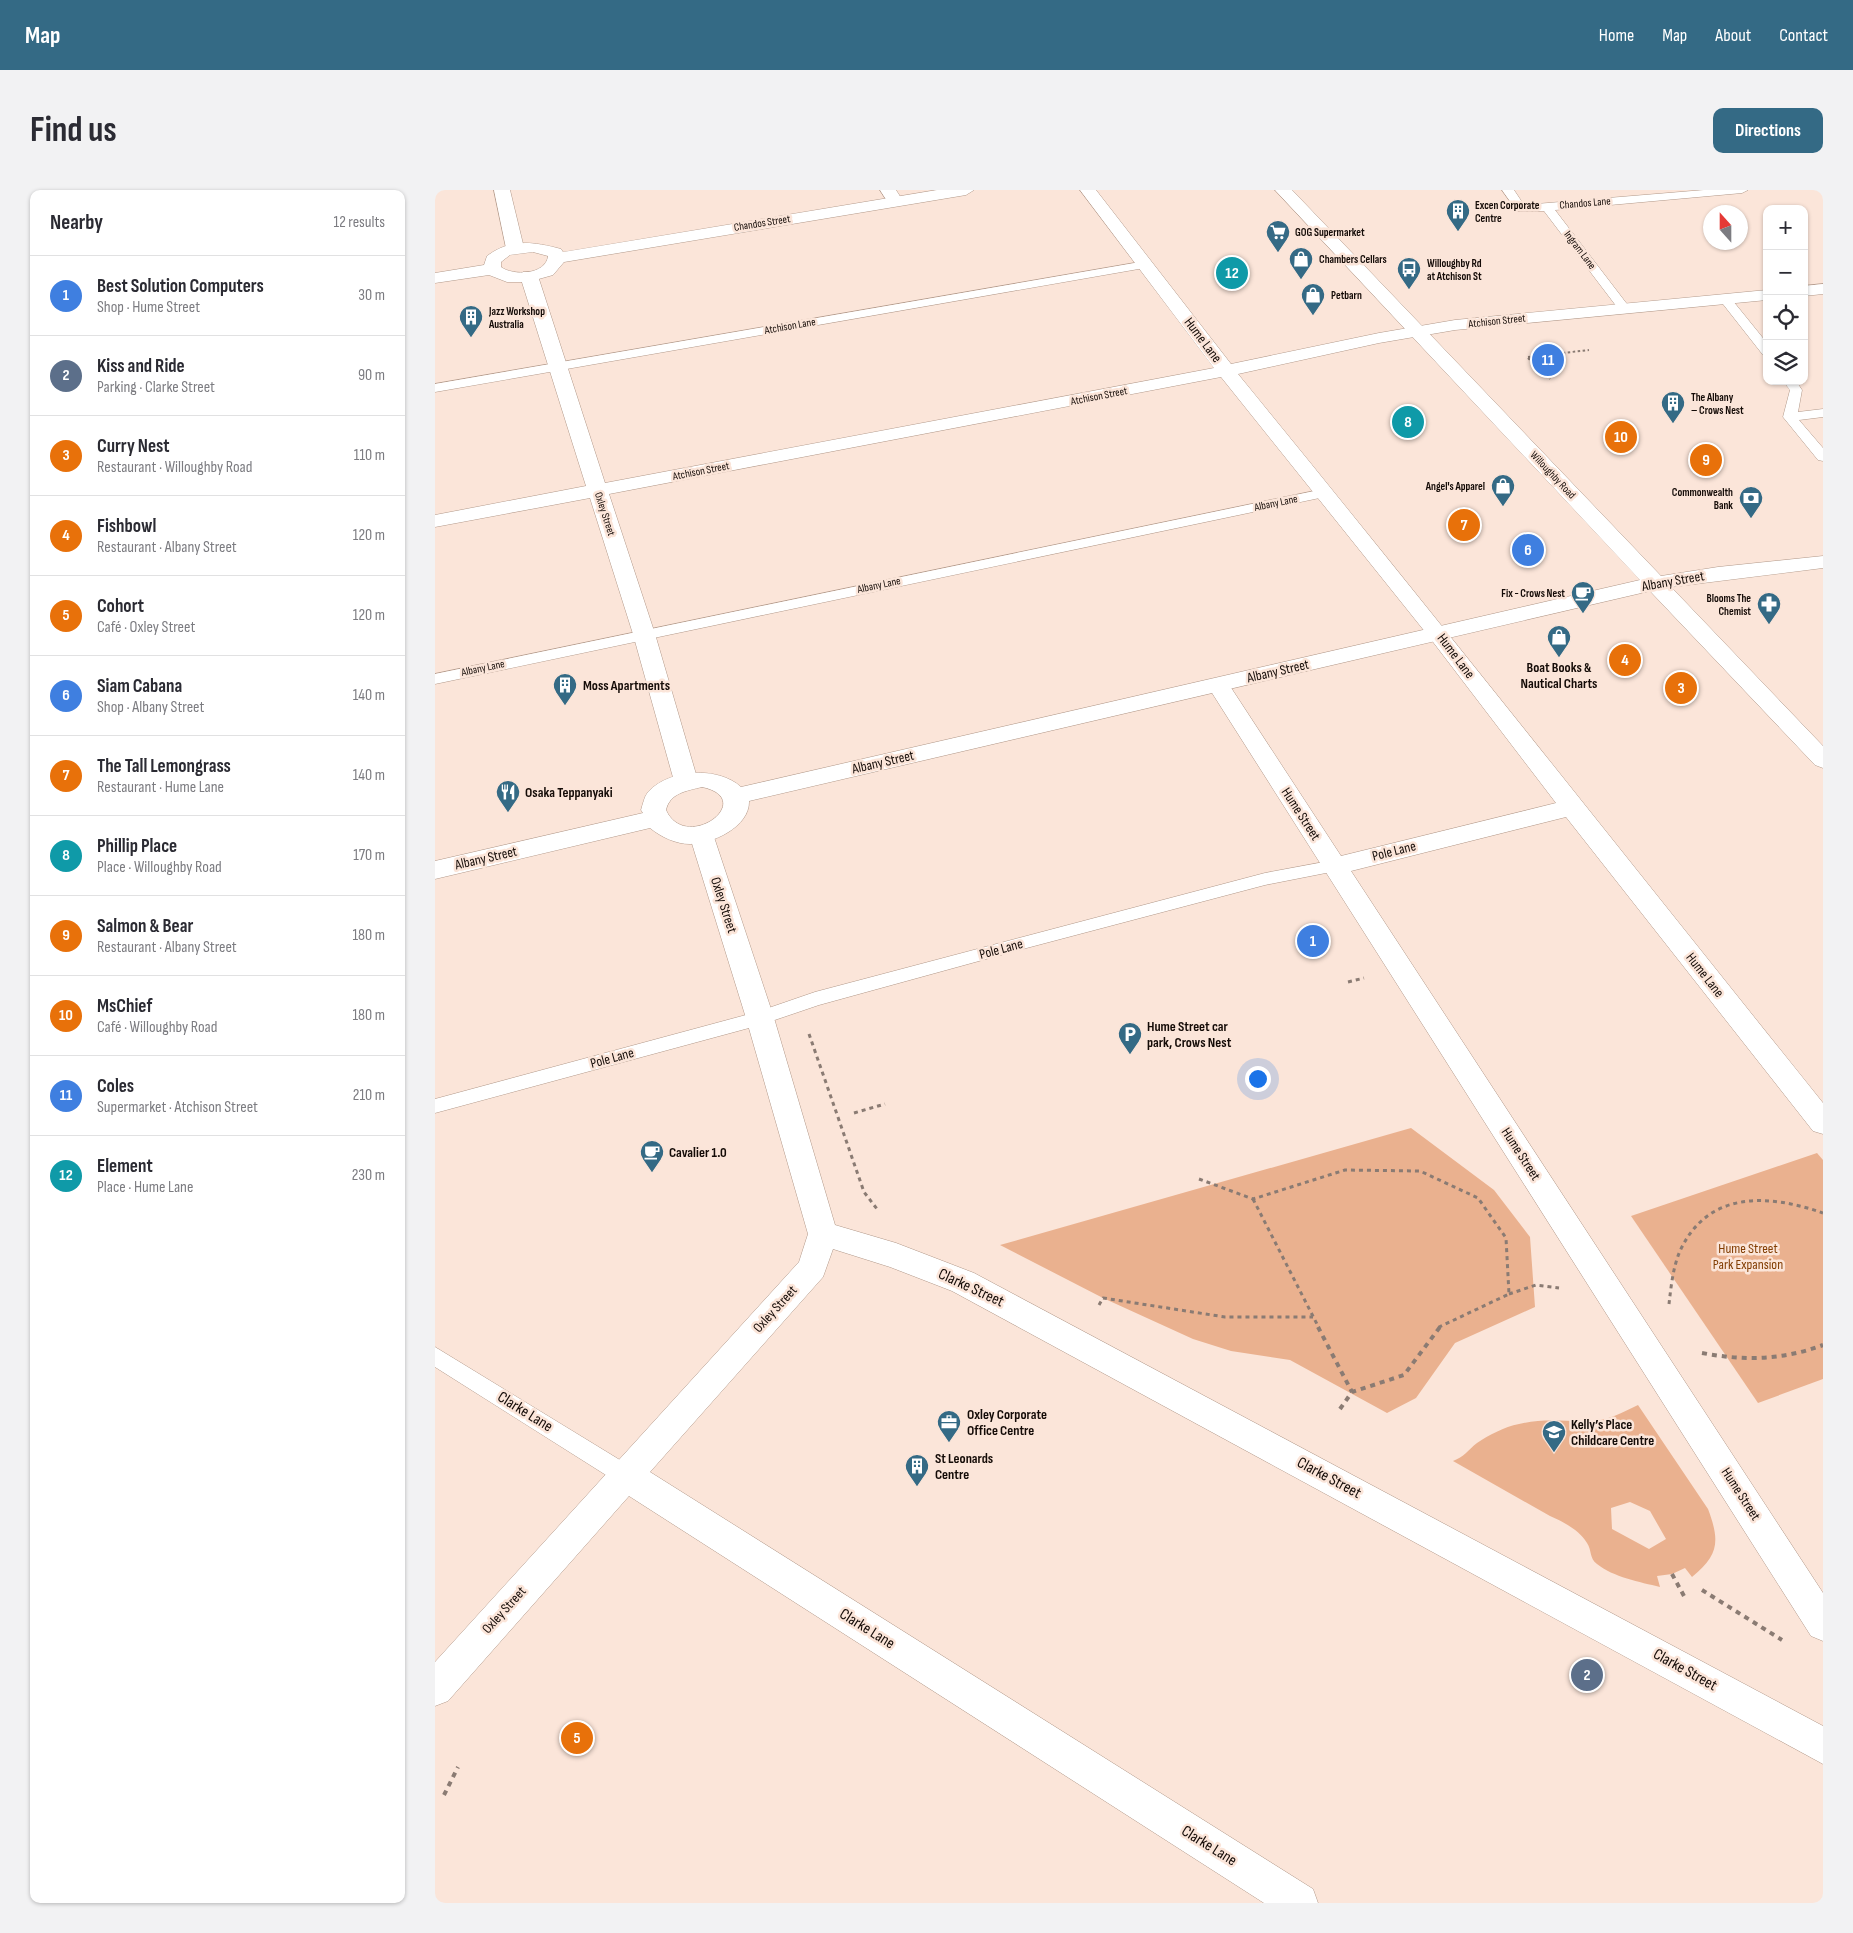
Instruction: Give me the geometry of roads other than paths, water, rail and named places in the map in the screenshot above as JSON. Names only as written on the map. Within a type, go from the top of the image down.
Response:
[{"type":"street","points":[[502,190],[515,248]]},
{"type":"street","name":"Chandos Street","points":[[557,258],[892,196],[967,190]]},
{"type":"street","name":"Hume Lane","points":[[1088,190],[1226,372],[1438,633],[1572,807],[1823,1123]]},
{"type":"street","name":"Willoughby Road","points":[[1283,190],[1823,760]]},
{"type":"street","points":[[435,278],[492,269],[502,275],[529,276],[547,270],[553,266],[557,258],[555,253],[543,248],[515,248],[493,260],[492,269]]},
{"type":"street","name":"Oxley Street","points":[[529,276],[644,634],[686,781]]},
{"type":"street","points":[[1808,291],[1823,289]]},
{"type":"street","name":"Atchison Street","points":[[435,521],[1226,372],[1455,325],[1763,295]]},
{"type":"street","name":"Albany Street","points":[[736,796],[1218,686],[1655,583],[1718,573],[1823,562]]},
{"type":"street","name":"Hume Street","points":[[1218,686],[1752,1511],[1823,1624]]},
{"type":"street","points":[[702,779],[717,782],[729,788],[736,796],[736,808],[730,819],[718,828],[701,834],[671,833],[660,827],[654,818],[653,807],[659,796],[671,787],[686,781],[702,779]]},
{"type":"street","name":"Pole Lane","points":[[1335,866],[1572,807]]},
{"type":"street","name":"Albany Street","points":[[435,870],[654,818]]},
{"type":"street","name":"Oxley Street","points":[[435,1688],[812,1268],[823,1234],[760,1018],[701,834]]},
{"type":"street","name":"Clarke Street","points":[[823,1234],[896,1256],[963,1282],[1823,1746]]},
{"type":"street","name":"Clarke Lane","points":[[625,1475],[1299,1903]]},
{"type":"lane","points":[[1508,190],[1521,209],[1547,207]]},
{"type":"lane","name":"Chandos Lane","points":[[1547,207],[1743,190]]},
{"type":"lane","name":"Ingram Lane","points":[[1547,207],[1624,308]]},
{"type":"lane","name":"Atchison Lane","points":[[435,388],[1146,265]]},
{"type":"lane","points":[[1725,299],[1763,347]]},
{"type":"lane","points":[[1790,416],[1796,390],[1792,385]]},
{"type":"lane","points":[[1790,416],[1823,414]]},
{"type":"lane","points":[[1790,416],[1823,457]]},
{"type":"lane","name":"Albany Lane","points":[[435,679],[1324,493]]},
{"type":"lane","name":"Pole Lane","points":[[435,1106],[760,1018],[815,999],[1022,952],[1265,879],[1335,866]]},
{"type":"lane","name":"Clarke Lane","points":[[435,1356],[625,1475]]},
{"type":"place","name":"Excen Corporate Centre","points":[[1458,232]]},
{"type":"place","name":"GOG Supermarket","points":[[1278,253]]},
{"type":"place","name":"Element","points":[[1232,273]]},
{"type":"place","name":"Chambers Cellars","points":[[1301,280]]},
{"type":"place","name":"Willoughby Rd at Atchison St","points":[[1409,290]]},
{"type":"place","name":"Petbarn","points":[[1313,316]]},
{"type":"place","name":"Jazz Workshop Australia","points":[[471,338]]},
{"type":"place","name":"Coles","points":[[1548,360]]},
{"type":"place","name":"Phillip Place","points":[[1408,422]]},
{"type":"place","name":"The Albany – Crows Nest","points":[[1673,424]]},
{"type":"place","name":"MsChief","points":[[1621,437]]},
{"type":"place","name":"Salmon & Bear","points":[[1706,460]]},
{"type":"place","name":"Angel's Apparel","points":[[1503,507]]},
{"type":"place","name":"Commonwealth Bank","points":[[1751,519]]},
{"type":"place","name":"The Tall Lemongrass","points":[[1464,525]]},
{"type":"place","name":"Siam Cabana","points":[[1528,550]]},
{"type":"place","name":"Fix - Crows Nest","points":[[1583,614]]},
{"type":"place","name":"Blooms The Chemist","points":[[1769,625]]},
{"type":"place","name":"Boat Books & Nautical Charts","points":[[1559,658]]},
{"type":"place","name":"Fishbowl","points":[[1625,660]]},
{"type":"place","name":"Curry Nest","points":[[1681,688]]},
{"type":"place","name":"Moss Apartments","points":[[565,706]]},
{"type":"place","name":"Osaka Teppanyaki","points":[[508,813]]},
{"type":"place","name":"Best Solution Computers","points":[[1313,941]]},
{"type":"place","name":"Hume Street car park, Crows Nest","points":[[1130,1055]]},
{"type":"place","name":"Cavalier 1.0","points":[[652,1173]]},
{"type":"place","name":"Oxley Corporate Office Centre","points":[[949,1443]]},
{"type":"place","name":"Kelly’s Place Childcare Centre","points":[[1554,1453]]},
{"type":"place","name":"St Leonards Centre","points":[[917,1487]]},
{"type":"place","name":"Kiss and Ride","points":[[1587,1675]]},
{"type":"place","name":"Cohort","points":[[577,1738]]},
{"type":"park label","name":"Hume Street Park Expansion","points":[[1748,1256]]}]
